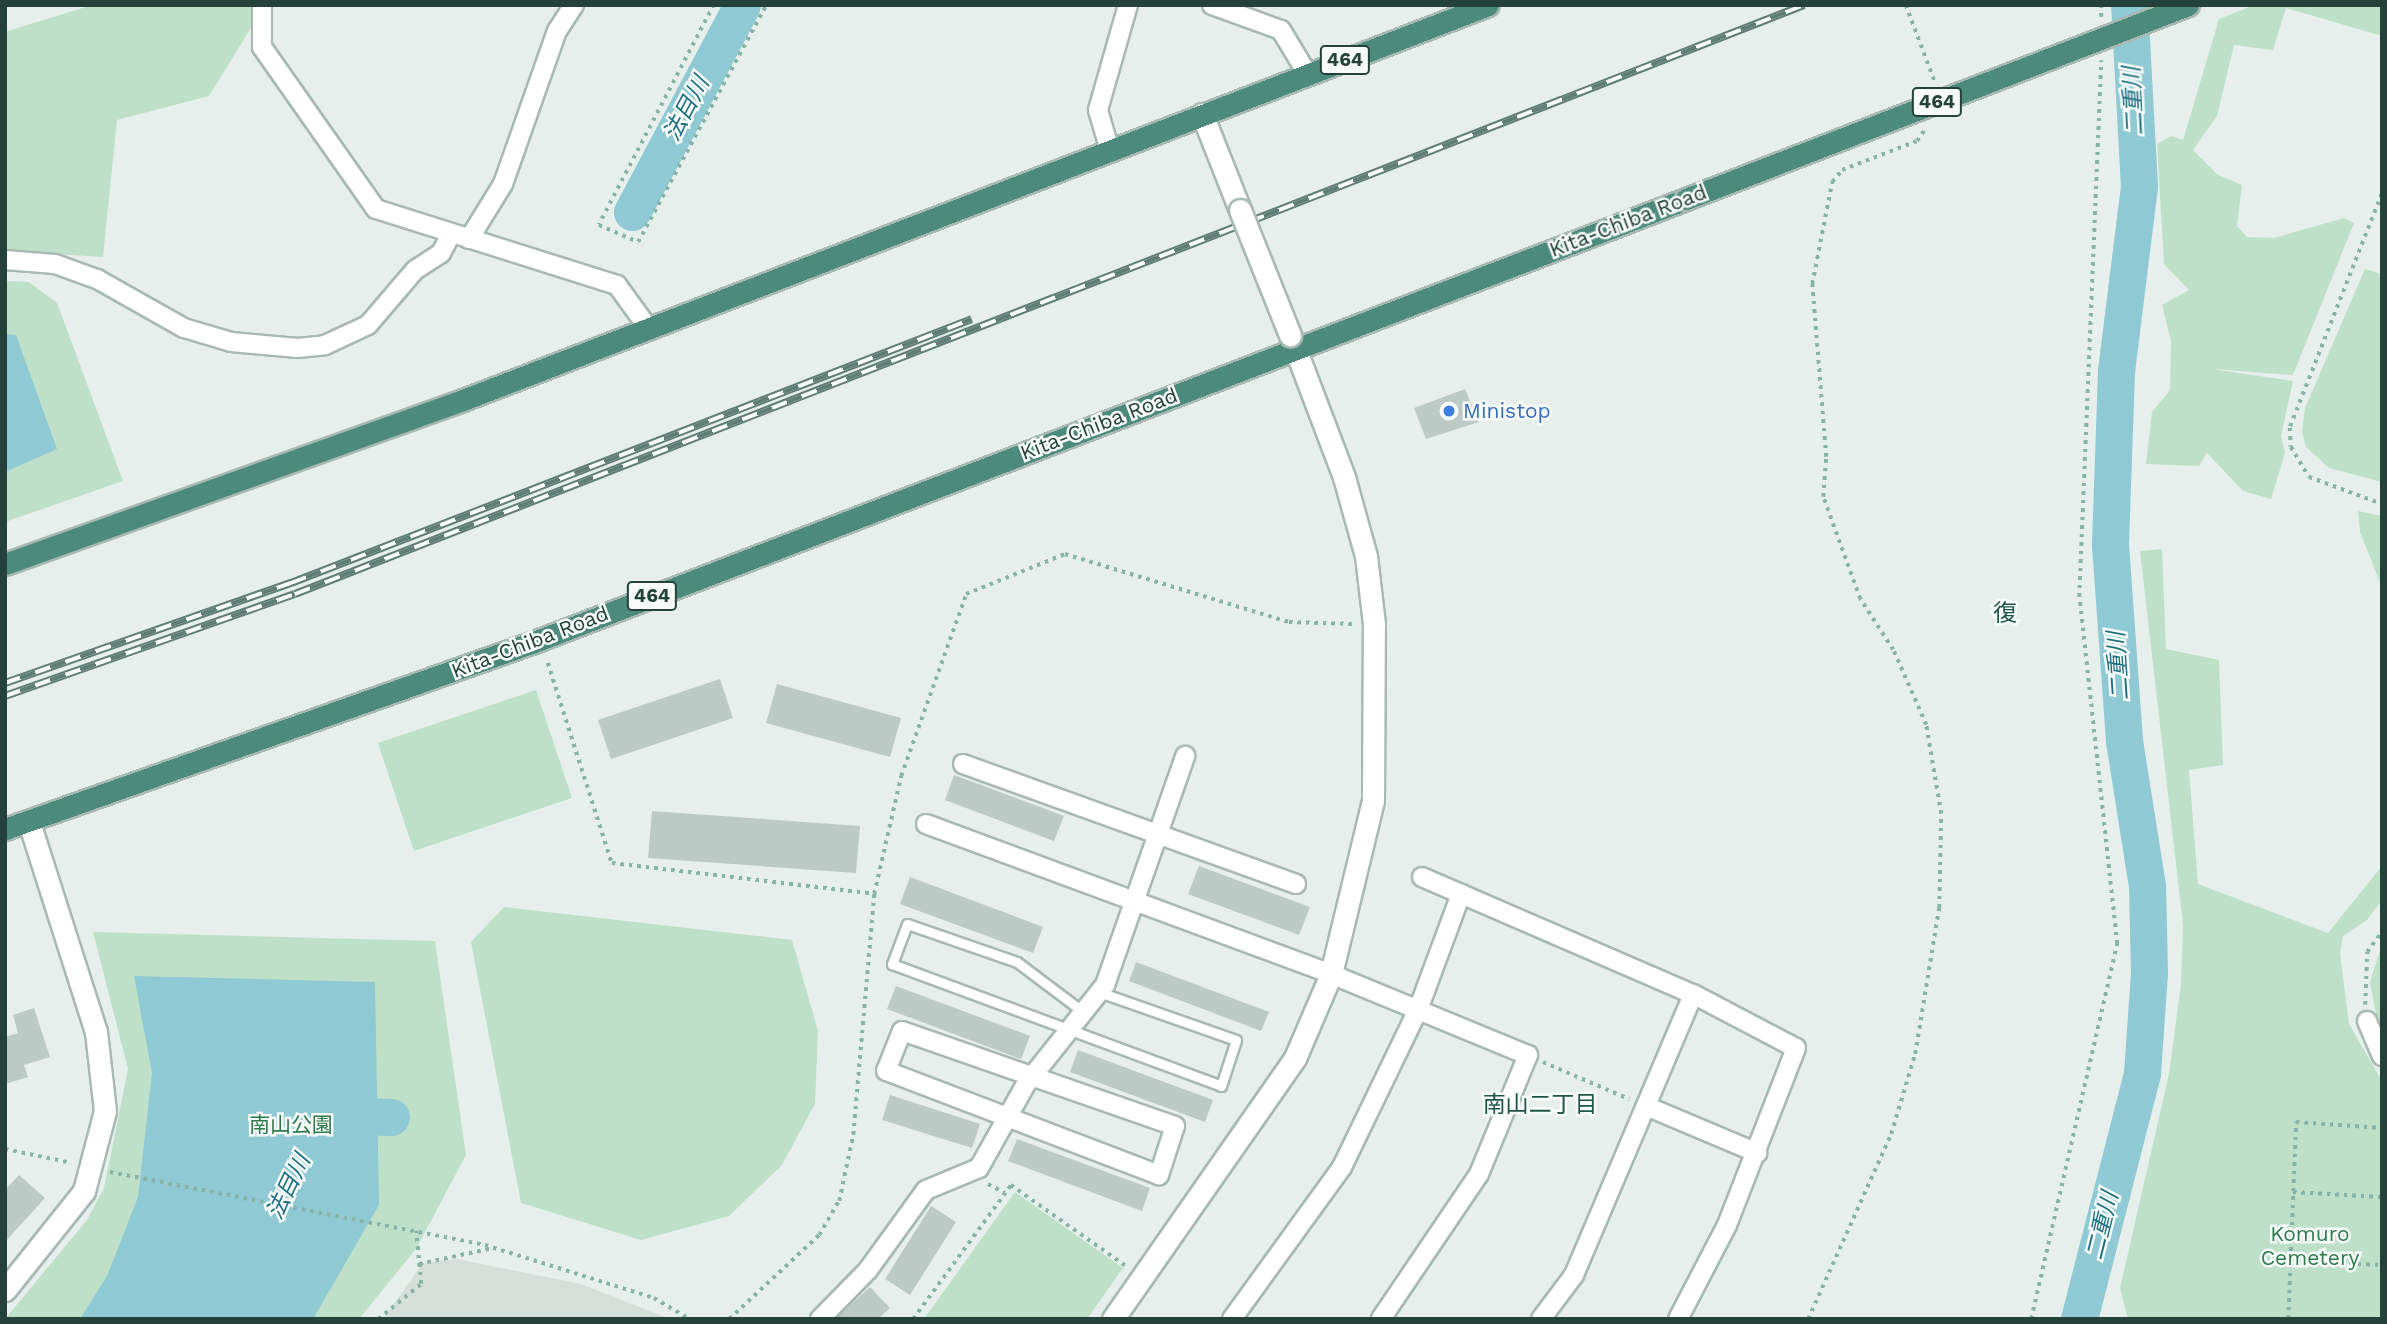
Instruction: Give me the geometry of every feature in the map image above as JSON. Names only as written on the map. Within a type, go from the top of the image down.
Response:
[{"type":"highway","name":"464","points":[[5,564],[649,329],[1110,150],[1206,124],[1308,75],[1488,5]]},
{"type":"highway","name":"Kita-Chiba Road","points":[[5,830],[534,642],[1292,342],[1686,198],[2188,5]]},
{"type":"street","points":[[262,5],[262,47],[376,209],[617,285],[649,329]]},
{"type":"street","points":[[5,260],[55,264],[97,279],[184,328],[231,342],[298,348],[325,345],[368,326],[415,270],[441,253],[460,236],[503,184],[557,31],[574,5]]},
{"type":"street","points":[[1110,150],[1098,110],[1128,5]]},
{"type":"street","points":[[1212,5],[1281,30],[1308,75]]},
{"type":"street","points":[[1113,1319],[1295,1059],[1331,974],[1373,800],[1374,624],[1366,556],[1344,477],[1206,124]]},
{"type":"street","points":[[820,1319],[868,1270],[926,1190],[979,1168],[1006,1114],[1033,1074],[1066,1029],[1099,992],[1136,900],[1185,756]]},
{"type":"street","points":[[963,764],[1296,884]]},
{"type":"street","points":[[5,1290],[66,1217],[94,1168],[105,1111],[96,1032],[29,821]]},
{"type":"street","points":[[926,824],[1331,974],[1528,1055],[1479,1174],[1381,1319]]},
{"type":"street","points":[[1422,877],[1693,994],[1796,1048],[1757,1153],[1678,1319]]},
{"type":"street","points":[[1232,1319],[1342,1167],[1418,1010],[1461,894]]},
{"type":"street","points":[[1541,1319],[1574,1275],[1693,994]]},
{"type":"street","points":[[2367,1021],[2382,1056]]},
{"type":"street","points":[[902,1031],[1033,1074],[1175,1126],[1159,1175],[1006,1114],[886,1071],[902,1031]]},
{"type":"street","points":[[1646,1106],[1757,1153]]},
{"type":"lane","points":[[1082,1011],[1017,962],[907,924],[892,964],[1221,1086],[1236,1040],[1099,992]]},
{"type":"path","points":[[715,5],[599,225],[638,242],[764,6]]},
{"type":"path","points":[[1906,5],[1935,93]]},
{"type":"path","points":[[2101,5],[2101,31]]},
{"type":"path","points":[[2031,1319],[2117,944],[2079,597],[2101,57]]},
{"type":"path","points":[[1808,1319],[1891,1134],[1915,1054],[1939,908],[1941,814],[1926,725],[1894,650],[1860,599],[1823,497],[1826,457],[1812,284],[1832,182],[1842,170],[1917,141],[1928,123]]},
{"type":"path","points":[[2382,194],[2290,428],[2291,447],[2309,477],[2382,504]]},
{"type":"path","points":[[729,1319],[819,1235],[839,1201],[853,1135],[874,894],[901,776],[967,594],[1065,554],[1289,622],[1374,624]]},
{"type":"path","points":[[548,663],[612,863],[874,894]]},
{"type":"path","points":[[2367,1021],[2367,952],[2382,931]]},
{"type":"path","points":[[1528,1055],[1646,1106]]},
{"type":"path","points":[[2288,1319],[2296,1122],[2382,1128]]},
{"type":"path","points":[[5,1149],[133,1179],[396,1227],[494,1248],[654,1298],[690,1319]]},
{"type":"path","points":[[913,1319],[1011,1185],[1142,1278]]},
{"type":"path","points":[[2293,1192],[2382,1197]]},
{"type":"path","points":[[378,1319],[421,1284],[416,1231]]},
{"type":"path","points":[[419,1264],[494,1248]]},
{"type":"path","points":[[2290,1261],[2382,1265]]},
{"type":"shaded area","points":[[457,1259],[581,1284],[670,1319],[383,1319],[423,1263]]},
{"type":"green space","points":[[92,5],[265,5],[209,96],[117,120],[103,257],[5,251],[5,32]]},
{"type":"green space","points":[[2254,5],[2382,5],[2382,36],[2286,8],[2273,50],[2234,45],[2217,116],[2193,150],[2218,175],[2242,185],[2237,226],[2247,237],[2274,238],[2344,218],[2354,223],[2293,375],[2212,369],[2293,381],[2281,436],[2285,453],[2271,499],[2243,491],[2207,453],[2199,466],[2146,464],[2152,412],[2170,390],[2171,341],[2162,305],[2189,290],[2164,264],[2157,144],[2171,136],[2183,140],[2219,19]]},
{"type":"green space","points":[[2365,269],[2382,274],[2382,482],[2329,468],[2306,447],[2302,432],[2305,408]]},
{"type":"green space","points":[[5,281],[29,282],[57,303],[123,481],[5,522]]},
{"type":"green space","points":[[2358,511],[2382,516],[2382,587],[2360,532]]},
{"type":"green space","name":"Komuro Cemetery","points":[[2162,549],[2166,649],[2219,660],[2223,765],[2189,770],[2198,884],[2328,933],[2382,866],[2382,900],[2367,920],[2343,936],[2340,953],[2349,1024],[2382,1081],[2382,1319],[2128,1319],[2120,1288],[2169,1074],[2181,984],[2183,925],[2140,551]]},
{"type":"green space","points":[[536,690],[572,798],[414,851],[378,743]]},
{"type":"green space","points":[[504,907],[792,940],[818,1031],[815,1104],[782,1165],[729,1216],[641,1240],[521,1203],[471,942]]},
{"type":"green space","name":"南山公園","points":[[93,932],[435,941],[466,1155],[416,1249],[359,1319],[5,1319],[87,1220],[104,1188],[128,1069]]},
{"type":"green space","points":[[2382,944],[2382,1044],[2370,982]]},
{"type":"green space","points":[[1015,1192],[1123,1268],[1087,1319],[924,1319]]},
{"type":"water","points":[[5,334],[16,335],[57,449],[5,472]]},
{"type":"water","name":"南山公園","points":[[134,976],[375,982],[379,1205],[313,1319],[80,1319],[107,1276],[138,1197],[152,1073]]},
{"type":"building","points":[[1465,389],[1479,422],[1426,439],[1414,408]]},
{"type":"building","points":[[720,679],[733,718],[611,759],[598,720]]},
{"type":"building","points":[[777,684],[901,718],[890,757],[766,723]]},
{"type":"building","points":[[954,775],[1064,816],[1054,841],[945,800]]},
{"type":"building","points":[[652,811],[860,826],[856,873],[648,858]]},
{"type":"building","points":[[1199,866],[1310,907],[1299,935],[1188,894]]},
{"type":"building","points":[[910,877],[1043,927],[1033,953],[900,904]]},
{"type":"building","points":[[1136,962],[1269,1012],[1261,1031],[1129,981]]},
{"type":"building","points":[[896,986],[1030,1036],[1021,1059],[887,1009]]},
{"type":"building","points":[[34,1008],[50,1057],[24,1065],[28,1077],[5,1084],[5,1037],[18,1033],[13,1015]]},
{"type":"building","points":[[1078,1050],[1213,1100],[1205,1122],[1070,1072]]},
{"type":"building","points":[[890,1095],[980,1124],[972,1148],[882,1120]]},
{"type":"building","points":[[1017,1139],[1150,1188],[1142,1211],[1008,1161]]},
{"type":"building","points":[[19,1175],[45,1198],[5,1242],[5,1190]]},
{"type":"building","points":[[931,1206],[956,1222],[910,1295],[885,1279]]},
{"type":"building","points":[[870,1287],[890,1308],[878,1319],[835,1319]]},
{"type":"waterway","name":"法目川","points":[[632,212],[742,5]]},
{"type":"waterway","name":"二重川","points":[[2079,1319],[2142,1073],[2149,973],[2147,886],[2124,740],[2110,543],[2116,371],[2139,187],[2129,5]]},
{"type":"waterway","name":"法目川","points":[[329,1115],[391,1117]]},
{"type":"railway","points":[[5,696],[295,594],[1804,5]]},
{"type":"railway","points":[[5,683],[291,583],[972,319]]},
{"type":"place","name":"Ministop","points":[[1449,411]]},
{"type":"district","name":"復","points":[[2005,614]]},
{"type":"district","name":"南山二丁目","points":[[1540,1105]]}]
